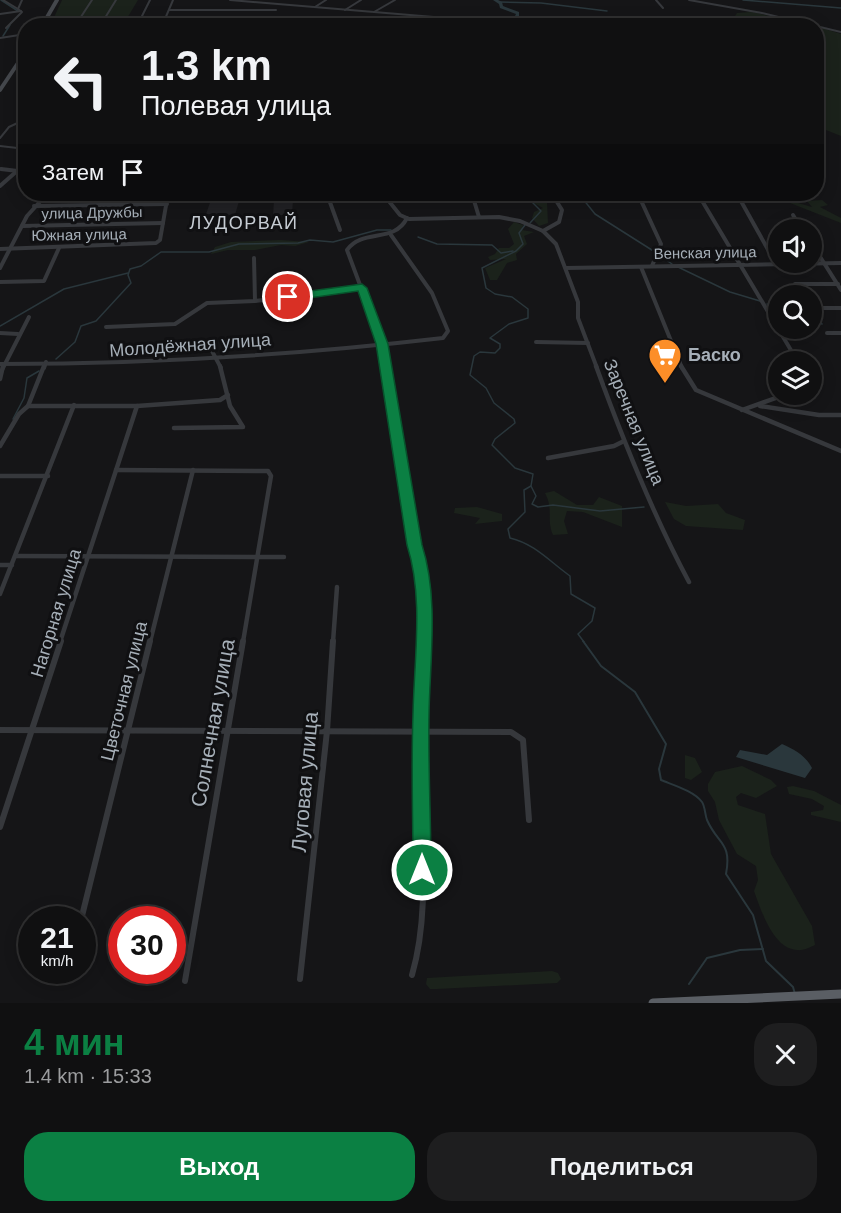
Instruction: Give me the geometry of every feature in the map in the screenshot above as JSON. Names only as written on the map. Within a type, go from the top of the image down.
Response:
[{"type":"highway","points":[[653,1003],[841,994]]},
{"type":"main road","points":[[47,18],[57,0]]},
{"type":"main road","points":[[0,90],[18,63]]},
{"type":"street","points":[[3,0],[22,11]]},
{"type":"street","points":[[18,9],[22,0]]},
{"type":"street","points":[[80,18],[92,0]]},
{"type":"street","points":[[104,18],[116,0]]},
{"type":"street","points":[[141,18],[150,0]]},
{"type":"street","points":[[165,18],[174,0]]},
{"type":"street","points":[[230,0],[446,18]]},
{"type":"street","points":[[236,4],[238,0]]},
{"type":"street","points":[[287,5],[293,0]]},
{"type":"street","points":[[315,7],[326,0]]},
{"type":"street","points":[[345,10],[361,0]]},
{"type":"street","points":[[374,12],[395,0]]},
{"type":"street","points":[[656,0],[663,8]]},
{"type":"street","points":[[689,0],[783,18]]},
{"type":"street","points":[[274,18],[278,4]]},
{"type":"street","points":[[304,18],[307,7]]},
{"type":"street","points":[[338,16],[339,9]]},
{"type":"street","points":[[169,10],[276,10]]},
{"type":"street","points":[[0,14],[22,11]]},
{"type":"street","points":[[6,28],[22,11]]},
{"type":"street","points":[[824,28],[841,32]]},
{"type":"street","points":[[0,38],[18,35]]},
{"type":"street","points":[[0,138],[9,126],[18,122]]},
{"type":"street","points":[[0,146],[18,148]]},
{"type":"street","points":[[1,169],[17,171]]},
{"type":"street","points":[[0,186],[17,171]]},
{"type":"street","points":[[0,268],[22,226],[39,201]]},
{"type":"street","points":[[163,224],[167,201]]},
{"type":"street","points":[[330,201],[340,230]]},
{"type":"street","points":[[388,201],[407,218],[505,218],[543,231],[559,222],[562,210],[556,201]]},
{"type":"street","points":[[474,201],[479,217]]},
{"type":"street","points":[[641,201],[661,244],[652,266]]},
{"type":"street","points":[[702,201],[791,351]]},
{"type":"street","points":[[740,201],[768,250]]},
{"type":"street","points":[[34,206],[166,204]]},
{"type":"street","points":[[794,215],[796,219]]},
{"type":"street","points":[[407,218],[403,228],[391,235],[358,241],[348,248],[382,344],[414,545],[420,563],[423,609],[421,730],[423,917],[420,951],[412,975]]},
{"type":"street","name":"улица Дружбы","points":[[22,226],[163,224]]},
{"type":"street","name":"Южная улица","points":[[0,249],[146,245],[158,243],[163,224]]},
{"type":"street","name":"Заречная улица","points":[[543,231],[554,240],[566,268],[578,302],[578,318],[624,441],[669,545],[689,582]]},
{"type":"street","name":"Молодёжная улица","points":[[2,364],[46,362],[109,364],[434,341],[446,335],[446,322],[429,289],[391,235]]},
{"type":"street","points":[[0,282],[44,281],[59,248]]},
{"type":"street","points":[[254,258],[255,301]]},
{"type":"street","points":[[823,263],[841,290]]},
{"type":"street","name":"Венская улица","points":[[823,263],[841,263]]},
{"type":"street","name":"Венская улица","points":[[566,268],[768,264]]},
{"type":"street","points":[[641,267],[666,325],[676,359],[690,384],[703,394],[841,450]]},
{"type":"street","points":[[795,284],[839,284]]},
{"type":"street","points":[[106,327],[175,324],[204,304],[255,301],[362,288]]},
{"type":"street","points":[[822,308],[841,308]]},
{"type":"street","points":[[0,379],[2,364],[29,317]]},
{"type":"street","points":[[0,333],[18,334]]},
{"type":"street","points":[[827,333],[841,333]]},
{"type":"street","points":[[536,342],[588,343]]},
{"type":"street","points":[[174,428],[243,427],[230,406],[216,356],[212,351]]},
{"type":"street","points":[[0,446],[19,414],[28,405],[46,362]]},
{"type":"street","points":[[28,405],[137,406],[219,400],[228,395]]},
{"type":"street","points":[[742,410],[768,402]]},
{"type":"street","points":[[0,594],[74,405]]},
{"type":"street","name":"Нагорная улица","points":[[0,827],[137,406]]},
{"type":"street","points":[[760,406],[819,416],[841,415]]},
{"type":"street","points":[[548,458],[614,446],[624,441]]},
{"type":"street","points":[[116,470],[193,470]]},
{"type":"street","name":"Солнечная улица","points":[[186,975],[271,476],[268,471],[193,470]]},
{"type":"street","name":"Цветочная улица","points":[[85,906],[193,470]]},
{"type":"street","points":[[0,476],[48,476]]},
{"type":"street","points":[[16,556],[284,556]]},
{"type":"street","points":[[0,565],[12,565]]},
{"type":"street","name":"Луговая улица","points":[[300,979],[327,731],[337,587]]},
{"type":"street","points":[[0,730],[511,732],[519,735],[523,740],[529,819]]},
{"type":"shaded area","points":[[62,0],[138,0],[127,18],[54,18]]},
{"type":"shaded area","points":[[750,12],[778,18],[734,18],[737,13]]},
{"type":"shaded area","points":[[824,29],[841,34],[841,136],[824,129]]},
{"type":"shaded area","points":[[211,201],[239,201],[235,215],[206,214]]},
{"type":"shaded area","points":[[274,201],[293,201],[292,214],[273,216]]},
{"type":"shaded area","points":[[530,201],[547,202],[548,223],[539,226],[532,218],[534,212],[543,208]]},
{"type":"shaded area","points":[[785,201],[796,201],[812,207],[807,201],[823,201],[828,205],[820,207],[841,218],[841,223]]},
{"type":"shaded area","points":[[514,222],[523,225],[522,230],[534,232],[524,236],[527,244],[516,254],[517,260],[507,263],[497,280],[490,280],[485,268],[506,259],[490,260],[488,257],[495,254],[499,248],[509,248],[514,244],[508,229]]},
{"type":"shaded area","points":[[280,240],[309,242],[295,246],[281,245],[255,250],[228,250],[211,254],[215,247],[231,242]]},
{"type":"shaded area","points":[[554,491],[577,505],[593,505],[599,497],[622,506],[622,527],[583,512],[567,511],[564,521],[568,534],[553,535],[549,504],[545,493]]},
{"type":"shaded area","points":[[665,502],[686,506],[718,504],[726,513],[745,520],[743,530],[686,526],[674,519]]},
{"type":"shaded area","points":[[477,507],[502,514],[502,521],[475,524],[480,518],[454,513],[455,508]]},
{"type":"shaded area","points":[[782,744],[799,753],[812,768],[805,778],[736,757],[740,750],[767,755]]},
{"type":"shaded area","points":[[685,755],[695,758],[702,772],[691,780],[685,778]]},
{"type":"shaded area","points":[[742,766],[771,780],[777,786],[756,798],[741,793],[736,797],[738,805],[765,814],[771,854],[812,926],[815,945],[807,949],[789,948],[781,943],[769,927],[754,891],[758,880],[756,866],[737,854],[719,820],[715,802],[708,791],[708,784],[715,772]]},
{"type":"shaded area","points":[[793,786],[814,791],[841,805],[841,822],[811,815],[811,812],[823,810],[824,806],[812,799],[789,794],[787,787]]},
{"type":"shaded area","points":[[552,971],[558,973],[561,979],[557,983],[437,989],[430,989],[426,984],[427,978]]},
{"type":"waterway","points":[[1,0],[18,11]]},
{"type":"waterway","name":"ЛУДОРВАЙ","points":[[495,0],[501,3],[501,7],[518,13],[517,17],[513,18]]},
{"type":"waterway","points":[[743,0],[841,8]]},
{"type":"waterway","points":[[500,2],[541,3],[607,11]]},
{"type":"waterway","points":[[3,36],[10,25]]},
{"type":"waterway","name":"ЛУДОРВАЙ","points":[[530,223],[541,211],[531,201]]},
{"type":"waterway","points":[[585,201],[595,214],[655,252]]},
{"type":"waterway","name":"ЛУДОРВАЙ","points":[[525,225],[519,233],[523,244],[516,251],[482,268],[486,288],[495,294],[512,297],[528,309],[528,318],[509,324],[490,338],[500,344],[500,348],[495,353],[480,352],[474,356],[470,375],[486,388],[494,403],[514,419],[515,423],[495,439],[492,445],[515,468],[533,474],[531,486]]},
{"type":"waterway","points":[[56,359],[75,342],[81,326],[96,321],[131,283],[128,275],[130,269],[141,266],[161,252],[209,252],[239,244],[298,243],[310,240],[333,242],[377,230],[391,230]]},
{"type":"waterway","points":[[418,237],[437,244],[492,245],[501,253],[513,251]]},
{"type":"waterway","points":[[659,255],[672,264]]},
{"type":"waterway","points":[[678,267],[730,292],[760,301]]},
{"type":"waterway","points":[[0,326],[64,289],[128,273]]},
{"type":"waterway","points":[[13,419],[24,398],[27,378],[39,371]]},
{"type":"waterway","points":[[531,486],[536,496],[532,504],[538,507],[553,505],[600,511],[644,507]]},
{"type":"waterway","name":"ЛУДОРВАЙ","points":[[531,486],[524,490],[525,512],[508,529],[510,538],[527,544],[570,576],[571,594],[595,608],[592,621],[578,634],[584,642]]},
{"type":"waterway","name":"ЛУДОРВАЙ","points":[[583,641],[601,666],[635,692],[666,744],[659,769],[661,780],[689,792],[702,802],[711,828],[726,849],[726,874],[753,915],[763,949]]},
{"type":"waterway","points":[[689,984],[707,958],[740,950],[763,949]]},
{"type":"waterway","name":"ЛУДОРВАЙ","points":[[763,949],[766,961],[793,987],[795,994]]},
{"type":"place","name":"Баско","points":[[665,384]]},
{"type":"district","name":"ЛУДОРВАЙ","points":[[244,223]]},
{"type":"route","points":[[288,297],[362,288],[382,344],[414,545],[420,563],[423,609],[422,870]]}]
